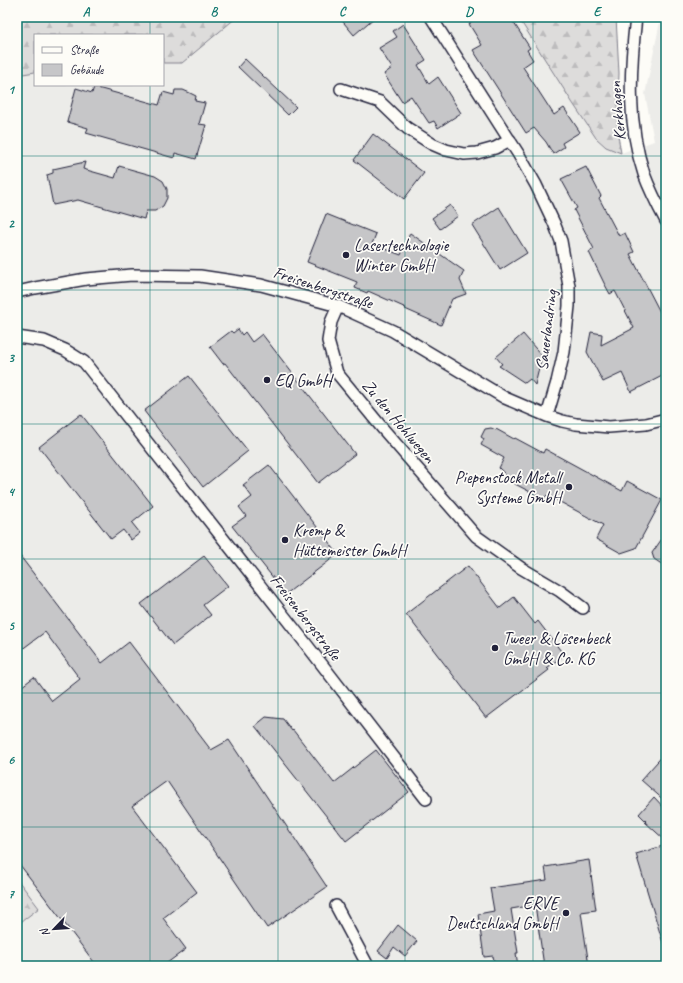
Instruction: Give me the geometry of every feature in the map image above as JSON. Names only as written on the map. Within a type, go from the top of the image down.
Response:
[{"type":"street","name":"Sauerlandring","points":[[431,17],[510,140],[536,186],[561,241],[569,286],[569,306],[564,352],[547,416]]},
{"type":"street","name":"Kerkhagen","points":[[636,17],[630,84],[632,114],[637,147],[644,173],[666,221]]},
{"type":"street","points":[[341,89],[380,102],[407,128],[432,144],[446,150],[464,154],[477,153],[495,148],[510,140]]},
{"type":"street","name":"Freisenbergstraße","points":[[17,292],[94,278],[132,274],[196,276],[261,285],[338,306],[393,330],[505,398],[562,421],[576,424],[609,427],[646,424],[666,419]]},
{"type":"street","name":"Zu den Hohlwegen","points":[[338,306],[331,322],[328,341],[337,373],[382,429],[476,536],[521,568],[560,591],[583,608]]},
{"type":"street","name":"Freisenbergstraße","points":[[17,337],[44,341],[65,350],[84,362],[426,799]]},
{"type":"street","points":[[336,906],[368,966]]},
{"type":"shaded area","points":[[237,17],[518,17],[596,138],[606,147],[621,153],[654,141],[645,94],[661,17],[666,17],[666,966],[17,966],[17,925],[39,908],[17,879],[17,75],[34,72],[34,86],[164,86],[164,63],[182,63]]},
{"type":"green space","points":[[17,17],[237,17],[182,63],[164,63],[164,34],[34,34],[34,72],[17,75]]},
{"type":"green space","points":[[518,17],[616,17],[619,73],[617,130],[621,153],[606,147],[596,138]]},
{"type":"green space","points":[[17,879],[39,908],[17,925]]},
{"type":"building","points":[[339,17],[375,17],[354,35]]},
{"type":"building","points":[[479,17],[510,17],[530,48],[527,50],[533,60],[523,67],[554,115],[564,108],[580,132],[562,143],[564,147],[553,154],[546,142],[534,128],[526,133],[473,50],[482,45],[469,24]]},
{"type":"building","points":[[403,24],[426,60],[418,65],[429,84],[438,77],[461,113],[438,128],[434,121],[429,123],[411,96],[402,102],[384,74],[392,68],[379,48],[397,37],[393,31]]},
{"type":"building","points":[[245,59],[296,107],[288,115],[238,67]]},
{"type":"building","points":[[94,87],[159,105],[163,92],[174,95],[175,90],[183,90],[196,96],[195,101],[205,103],[199,124],[206,125],[196,159],[175,153],[174,158],[86,133],[88,128],[67,122],[76,88],[92,93]]},
{"type":"building","points":[[373,134],[424,173],[404,199],[354,160]]},
{"type":"building","points":[[85,162],[83,169],[115,178],[119,166],[155,176],[163,181],[167,189],[167,198],[163,206],[155,211],[146,211],[144,219],[78,200],[53,205],[47,175],[53,173],[53,169]]},
{"type":"building","points":[[586,167],[601,196],[599,198],[619,236],[625,233],[634,252],[630,254],[660,312],[666,309],[666,374],[631,392],[622,373],[603,382],[587,352],[591,332],[602,334],[601,345],[634,328],[615,291],[610,294],[604,283],[589,252],[594,249],[574,210],[577,208],[561,179]]},
{"type":"building","points":[[450,205],[458,216],[440,229],[432,218]]},
{"type":"building","points":[[499,207],[527,253],[500,270],[472,225]]},
{"type":"building","points":[[326,214],[376,234],[372,244],[401,255],[410,233],[464,271],[460,280],[466,294],[452,299],[441,325],[368,291],[367,293],[355,288],[357,282],[307,262]]},
{"type":"building","points":[[238,329],[242,335],[245,332],[252,342],[262,334],[355,454],[318,483],[225,363],[223,364],[210,347],[231,331],[233,333]]},
{"type":"building","points":[[523,334],[542,356],[535,385],[530,379],[525,383],[499,366],[502,364],[496,357]]},
{"type":"building","points":[[189,376],[248,451],[203,487],[144,411]]},
{"type":"building","points":[[81,414],[153,506],[132,523],[140,533],[131,540],[123,530],[111,539],[39,447]]},
{"type":"building","name":"Piepenstock Metall Systeme GmbH","points":[[485,429],[496,429],[514,439],[515,438],[543,453],[545,449],[622,491],[627,481],[662,500],[636,548],[621,553],[596,539],[603,525],[547,495],[544,499],[515,484],[499,468],[504,458],[481,445],[484,439],[481,437]]},
{"type":"building","name":"Kremp & Hüttemeister GmbH","points":[[269,465],[338,554],[286,594],[232,526],[246,516],[239,507],[252,497],[243,485]]},
{"type":"building","points":[[666,533],[666,567],[654,559],[652,553]]},
{"type":"building","points":[[17,552],[102,663],[129,642],[211,750],[229,740],[327,887],[267,928],[167,781],[132,806],[197,892],[163,918],[186,949],[163,966],[97,966],[17,861],[17,690],[34,677],[52,701],[80,679],[45,632],[17,653]]},
{"type":"building","points":[[204,556],[228,586],[203,605],[211,615],[173,645],[141,604]]},
{"type":"building","name":"Tweer & Lösenbeck GmbH & Co. KG","points":[[468,566],[500,608],[514,597],[535,624],[538,621],[564,655],[547,668],[549,670],[486,718],[406,614]]},
{"type":"building","points":[[266,717],[283,719],[334,783],[376,750],[409,792],[346,841],[255,726]]},
{"type":"building","points":[[666,752],[666,802],[641,780]]},
{"type":"building","points":[[654,797],[666,810],[666,841],[645,822],[646,821],[639,814]]},
{"type":"building","points":[[666,845],[666,942],[663,943],[636,854]]},
{"type":"building","points":[[589,860],[596,910],[581,912],[589,966],[544,966],[535,905],[511,909],[518,953],[516,953],[518,966],[495,966],[493,956],[484,957],[478,914],[494,911],[490,888],[547,880],[545,867]]},
{"type":"building","points":[[398,925],[417,941],[405,956],[394,947],[387,958],[378,951]]},
{"type":"place","name":"Lasertechnologie Winter GmbH","points":[[346,255]]},
{"type":"place","name":"EQ GmbH","points":[[267,380]]},
{"type":"place","name":"Piepenstock Metall Systeme GmbH","points":[[569,487]]},
{"type":"place","name":"Kremp & Hüttemeister GmbH","points":[[285,540]]},
{"type":"place","name":"Tweer & Lösenbeck GmbH & Co. KG","points":[[495,648]]},
{"type":"place","name":"ERVE Deutschland GmbH","points":[[566,913]]}]
